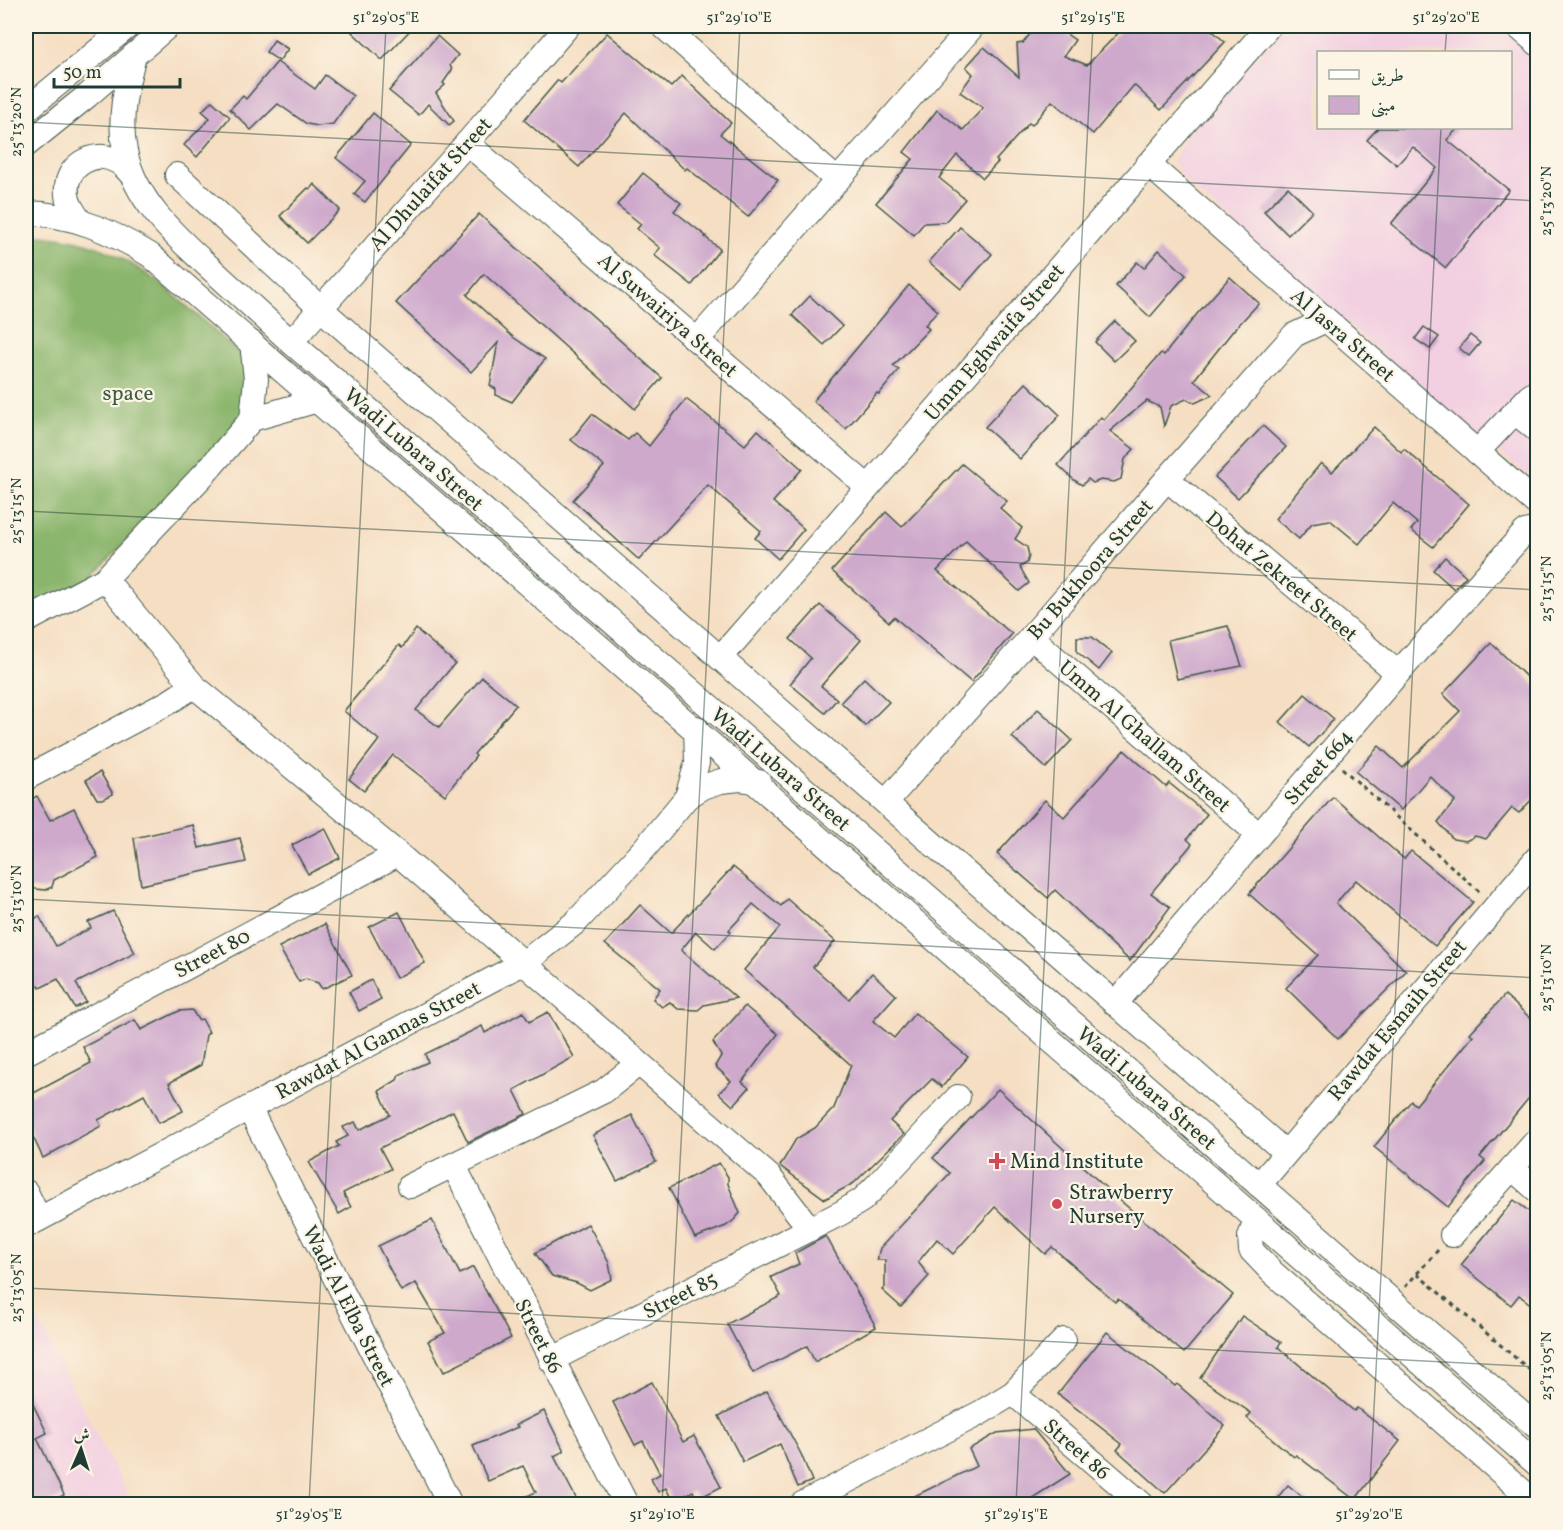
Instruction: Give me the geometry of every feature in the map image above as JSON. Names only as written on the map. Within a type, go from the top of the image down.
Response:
[{"type":"street","points":[[26,110],[128,26]]},
{"type":"street","points":[[26,145],[168,26]]},
{"type":"street","name":"Al Dhulaifat Street","points":[[291,342],[467,144],[568,26]]},
{"type":"street","points":[[663,26],[837,180]]},
{"type":"street","points":[[697,340],[973,26]]},
{"type":"street","name":"Umm Eghwaifa Street","points":[[720,658],[1269,26]]},
{"type":"street","points":[[1517,26],[1538,44]]},
{"type":"street","name":"Wadi Lubara Street","points":[[134,55],[122,114],[124,150],[132,175],[150,206],[172,233],[291,342],[1538,1428]]},
{"type":"street","name":"Al Suwairiya Street","points":[[467,144],[868,487]]},
{"type":"street","points":[[80,220],[71,209],[66,185],[71,172],[80,163],[92,157],[105,157],[117,161],[132,175]]},
{"type":"street","name":"Al Jasra Street","points":[[1148,164],[1533,501]]},
{"type":"street","name":"Wadi Lubara Street","points":[[177,175],[320,308],[1285,1152]]},
{"type":"street","name":"Wadi Lubara Street","points":[[26,213],[80,220],[127,241],[150,255],[759,782],[1538,1465]]},
{"type":"street","name":"Bu Bukhoora Street","points":[[1294,335],[1303,300]]},
{"type":"street","name":"Bu Bukhoora Street","points":[[886,802],[1032,638],[1167,479],[1294,335],[1326,320]]},
{"type":"street","points":[[252,343],[256,379],[252,419]]},
{"type":"street","points":[[1477,452],[1529,397],[1538,391]]},
{"type":"street","points":[[26,621],[105,579],[198,481],[252,419],[318,400]]},
{"type":"street","points":[[1515,412],[1538,431]]},
{"type":"street","name":"Dohat Zekreet Street","points":[[1167,479],[1398,674]]},
{"type":"street","name":"Street 664","points":[[1114,1004],[1398,674],[1531,531],[1533,501]]},
{"type":"street","points":[[105,579],[194,686],[525,962],[638,1064],[769,1176],[810,1229]]},
{"type":"street","name":"Umm Al Ghallam Street","points":[[1032,638],[1259,835]]},
{"type":"street","points":[[26,778],[170,702],[194,686]]},
{"type":"street","name":"Rawdat Al Gannas Street","points":[[687,797],[697,764],[696,728]]},
{"type":"street","name":"Rawdat Al Gannas Street","points":[[32,1222],[525,962],[576,922],[628,867],[687,797],[704,787],[721,781],[740,779],[759,782]]},
{"type":"street","name":"Street 80","points":[[26,1053],[398,854]]},
{"type":"street","name":"Rawdat Esmaih Street","points":[[1258,1185],[1538,857]]},
{"type":"street","points":[[410,1186],[604,1091],[638,1064]]},
{"type":"street","name":"Street 85","points":[[551,1360],[842,1213],[862,1200],[958,1097]]},
{"type":"street","name":"Wadi Al Elba Street","points":[[249,1108],[450,1504]]},
{"type":"street","points":[[1452,1235],[1538,1139]]},
{"type":"street","name":"Street 86","points":[[454,1166],[626,1504]]},
{"type":"street","points":[[1512,1168],[1538,1191]]},
{"type":"street","points":[[26,1192],[32,1222]]},
{"type":"street","points":[[1256,1219],[1250,1237],[1251,1250],[1272,1272],[1537,1504]]},
{"type":"street","points":[[802,1504],[980,1413],[1013,1393],[1064,1340]]},
{"type":"street","name":"Street 86","points":[[1013,1393],[1142,1504]]},
{"type":"path","points":[[1328,755],[1494,906]]},
{"type":"path","points":[[1392,1301],[1452,1235]]},
{"type":"path","points":[[1417,1274],[1538,1377]]},
{"type":"shaded area","points":[[1285,26],[1537,26],[1537,482],[1455,418],[1188,184],[1173,162],[1190,130]]},
{"type":"shaded area","points":[[26,1299],[133,1504],[26,1504]]},
{"type":"green space","name":"space","points":[[26,234],[58,237],[89,244],[132,264],[170,292],[241,355],[248,369],[241,422],[90,579],[26,612]]},
{"type":"building","points":[[358,26],[414,26],[382,60],[352,32]]},
{"type":"building","points":[[1036,26],[1055,26],[1075,40],[1064,56],[1087,65],[1125,26],[1207,26],[1225,42],[1161,110],[1134,85],[1093,134],[1052,101],[1032,125],[1029,123],[983,178],[957,155],[939,178],[965,199],[945,222],[924,223],[914,235],[876,203],[913,159],[904,152],[937,110],[963,130],[983,108],[960,92],[973,74],[966,67],[984,47],[1019,77],[1017,44],[1023,43]]},
{"type":"building","points":[[607,33],[671,87],[682,76],[731,123],[720,134],[778,180],[748,217],[687,168],[685,170],[626,113],[579,167],[524,120],[558,80],[561,83]]},
{"type":"building","points":[[437,36],[458,55],[450,65],[452,70],[443,83],[445,85],[436,93],[454,121],[449,125],[428,104],[419,115],[389,91]]},
{"type":"building","points":[[274,40],[288,49],[279,61],[266,52]]},
{"type":"building","points":[[277,62],[315,89],[325,75],[353,96],[333,124],[318,126],[307,124],[278,104],[251,130],[230,109],[243,96],[246,99]]},
{"type":"building","points":[[212,101],[230,117],[197,157],[184,145],[210,118],[202,111]]},
{"type":"building","points":[[373,113],[411,145],[365,202],[354,194],[365,181],[336,158]]},
{"type":"building","points":[[1377,129],[1457,129],[1447,140],[1509,190],[1446,268],[1391,224],[1437,168],[1413,147],[1397,165],[1367,140]]},
{"type":"building","points":[[643,173],[681,203],[674,211],[720,249],[692,285],[654,255],[660,248],[637,229],[641,224],[617,205]]},
{"type":"building","points":[[314,184],[340,210],[307,243],[280,216]]},
{"type":"building","points":[[1288,187],[1312,211],[1288,235],[1264,211]]},
{"type":"building","points":[[479,214],[662,378],[635,409],[484,274],[467,295],[513,337],[545,359],[512,402],[496,395],[496,389],[490,386],[498,343],[471,372],[396,303]]},
{"type":"building","points":[[960,227],[992,254],[961,289],[929,262]]},
{"type":"building","points":[[1159,250],[1186,275],[1150,317],[1116,286],[1137,262],[1144,268]]},
{"type":"building","points":[[1230,277],[1259,303],[1232,332],[1194,380],[1212,395],[1195,403],[1186,399],[1171,406],[1164,426],[1160,407],[1147,401],[1110,431],[1134,449],[1125,459],[1121,479],[1114,482],[1101,480],[1093,483],[1088,479],[1082,485],[1074,480],[1058,465],[1101,417],[1104,420],[1161,353],[1164,355]]},
{"type":"building","points":[[909,285],[938,311],[925,325],[929,329],[893,366],[899,370],[846,429],[813,401]]},
{"type":"building","points":[[810,296],[842,326],[824,345],[792,315]]},
{"type":"building","points":[[1115,321],[1135,341],[1114,361],[1095,342]]},
{"type":"building","points":[[1424,327],[1439,337],[1430,349],[1415,339]]},
{"type":"building","points":[[1470,335],[1480,343],[1469,356],[1459,348]]},
{"type":"building","points":[[1026,383],[1060,415],[1020,459],[985,427]]},
{"type":"building","points":[[686,399],[745,445],[758,430],[802,469],[773,502],[804,529],[778,559],[755,538],[761,531],[708,485],[639,560],[573,500],[604,466],[571,440],[592,414],[628,440],[635,433],[649,446]]},
{"type":"building","points":[[1263,426],[1286,447],[1238,498],[1215,477]]},
{"type":"building","points":[[1374,427],[1401,452],[1404,449],[1469,504],[1433,547],[1411,530],[1417,523],[1393,503],[1359,544],[1330,520],[1312,523],[1299,539],[1275,519],[1321,463],[1332,472]]},
{"type":"building","points":[[962,464],[1007,501],[1000,508],[1022,528],[1015,539],[1027,547],[1029,556],[1027,563],[1020,567],[1029,583],[1019,591],[966,541],[937,571],[1012,634],[971,682],[894,617],[889,622],[832,571],[886,512],[902,527]]},
{"type":"building","points":[[1445,557],[1466,576],[1454,589],[1433,570]]},
{"type":"building","points":[[820,605],[861,640],[821,686],[837,699],[825,713],[790,684],[811,658],[790,639]]},
{"type":"building","points":[[1228,626],[1242,666],[1177,679],[1168,640]]},
{"type":"building","points":[[416,629],[455,663],[416,710],[439,727],[482,677],[516,705],[474,754],[476,756],[445,795],[393,755],[364,791],[349,779],[379,740],[344,711],[399,645],[402,648]]},
{"type":"building","points":[[1077,637],[1092,637],[1112,653],[1099,670],[1077,652]]},
{"type":"building","points":[[1491,643],[1538,688],[1538,793],[1519,813],[1512,808],[1486,839],[1475,836],[1466,841],[1453,839],[1438,822],[1455,801],[1430,776],[1401,810],[1356,772],[1379,746],[1403,768],[1460,711],[1443,694]]},
{"type":"building","points":[[864,678],[889,702],[865,726],[841,702]]},
{"type":"building","points":[[1305,694],[1334,719],[1309,747],[1280,722]]},
{"type":"building","points":[[1038,709],[1072,740],[1046,768],[1012,737]]},
{"type":"building","points":[[1124,750],[1166,787],[1169,783],[1207,814],[1187,839],[1192,844],[1151,893],[1170,907],[1130,961],[1055,890],[1048,898],[997,854],[1045,800],[1064,817]]},
{"type":"building","points":[[100,772],[113,794],[97,799],[86,780]]},
{"type":"building","points":[[37,796],[50,820],[74,808],[98,857],[54,880],[52,887],[45,890],[26,888],[26,802]]},
{"type":"building","points":[[1333,797],[1404,859],[1411,851],[1473,902],[1435,946],[1356,880],[1336,903],[1406,971],[1338,1039],[1286,988],[1318,955],[1249,894]]},
{"type":"building","points":[[193,825],[199,848],[240,838],[246,862],[141,885],[134,838]]},
{"type":"building","points":[[325,828],[340,858],[308,874],[292,845]]},
{"type":"building","points":[[733,867],[781,906],[787,899],[835,941],[813,967],[849,999],[872,973],[896,995],[873,1021],[894,1038],[915,1013],[968,1057],[942,1087],[932,1079],[890,1121],[904,1134],[854,1183],[825,1199],[780,1166],[796,1139],[815,1128],[834,1108],[851,1065],[744,970],[780,927],[753,904],[715,949],[696,932],[681,950],[736,998],[704,1005],[698,1010],[678,1009],[670,1002],[662,1007],[653,999],[660,989],[605,944],[640,905],[671,933]]},
{"type":"building","points":[[113,911],[135,953],[76,983],[86,1002],[75,1008],[58,979],[40,988],[39,985],[26,993],[26,924],[39,916],[56,946],[91,928],[88,922]]},
{"type":"building","points":[[399,912],[425,963],[396,978],[369,927]]},
{"type":"building","points":[[325,924],[352,975],[322,989],[318,983],[306,979],[299,982],[279,947]]},
{"type":"building","points":[[371,980],[381,999],[359,1011],[349,992]]},
{"type":"building","points":[[1505,995],[1538,1025],[1538,1087],[1480,1157],[1485,1161],[1448,1207],[1374,1147],[1411,1101],[1416,1105],[1473,1036],[1470,1033]]},
{"type":"building","points":[[745,1006],[778,1034],[742,1082],[749,1088],[733,1106],[719,1093],[731,1081],[715,1066],[721,1056],[713,1042]]},
{"type":"building","points":[[192,1010],[198,1020],[202,1019],[209,1032],[206,1035],[201,1065],[169,1083],[183,1111],[159,1123],[144,1095],[98,1120],[101,1126],[43,1158],[26,1122],[26,1097],[91,1063],[83,1047],[135,1020],[141,1030],[179,1011]]},
{"type":"building","points":[[523,1012],[529,1022],[548,1012],[574,1057],[514,1090],[526,1114],[468,1142],[453,1111],[380,1148],[391,1169],[343,1193],[351,1207],[339,1214],[309,1162],[339,1146],[336,1142],[348,1136],[343,1127],[355,1122],[359,1130],[390,1115],[379,1091],[397,1080],[399,1075],[428,1062],[425,1054],[482,1026],[485,1033]]},
{"type":"building","points":[[998,1089],[1117,1198],[1233,1295],[1184,1353],[1118,1299],[1115,1302],[1052,1247],[1045,1254],[995,1207],[953,1254],[937,1239],[918,1262],[929,1276],[901,1307],[882,1290],[885,1287],[885,1260],[877,1260],[880,1248],[950,1173],[933,1158]]},
{"type":"building","points":[[632,1115],[656,1162],[617,1181],[593,1135]]},
{"type":"building","points":[[719,1163],[728,1177],[728,1184],[740,1213],[726,1226],[695,1238],[669,1188]]},
{"type":"building","points":[[1514,1200],[1538,1218],[1538,1310],[1519,1295],[1511,1305],[1461,1265]]},
{"type":"building","points":[[432,1220],[460,1274],[473,1267],[511,1338],[444,1372],[428,1341],[445,1333],[416,1283],[401,1291],[378,1246]]},
{"type":"building","points":[[588,1224],[609,1263],[612,1279],[590,1290],[577,1283],[552,1276],[535,1253]]},
{"type":"building","points":[[826,1236],[876,1327],[815,1362],[807,1346],[753,1373],[727,1324],[781,1296],[771,1277],[799,1264],[795,1253]]},
{"type":"building","points":[[1242,1316],[1281,1342],[1278,1347],[1354,1411],[1357,1408],[1400,1441],[1355,1500],[1296,1455],[1294,1457],[1247,1418],[1251,1413],[1200,1378]]},
{"type":"building","points":[[1107,1332],[1175,1386],[1177,1384],[1225,1426],[1165,1493],[1117,1450],[1122,1444],[1058,1394]]},
{"type":"building","points":[[652,1382],[683,1442],[694,1436],[721,1487],[697,1499],[693,1491],[673,1502],[666,1488],[658,1492],[651,1479],[660,1474],[643,1441],[635,1445],[613,1402]]},
{"type":"building","points":[[26,1390],[47,1433],[37,1438],[64,1495],[46,1504],[26,1504]]},
{"type":"building","points":[[767,1391],[801,1454],[812,1481],[798,1487],[780,1444],[743,1462],[719,1416]]},
{"type":"building","points":[[544,1411],[564,1451],[554,1456],[579,1504],[510,1504],[536,1492],[523,1466],[488,1481],[473,1446],[518,1427],[516,1425]]},
{"type":"building","points":[[1033,1429],[1070,1474],[1023,1504],[898,1504],[977,1466],[969,1449],[997,1433]]},
{"type":"building","points":[[1288,1485],[1311,1504],[1272,1504]]},
{"type":"place","name":"Mind Institute","points":[[997,1161]]},
{"type":"place","name":"Strawberry Nursery","points":[[1057,1204]]}]
